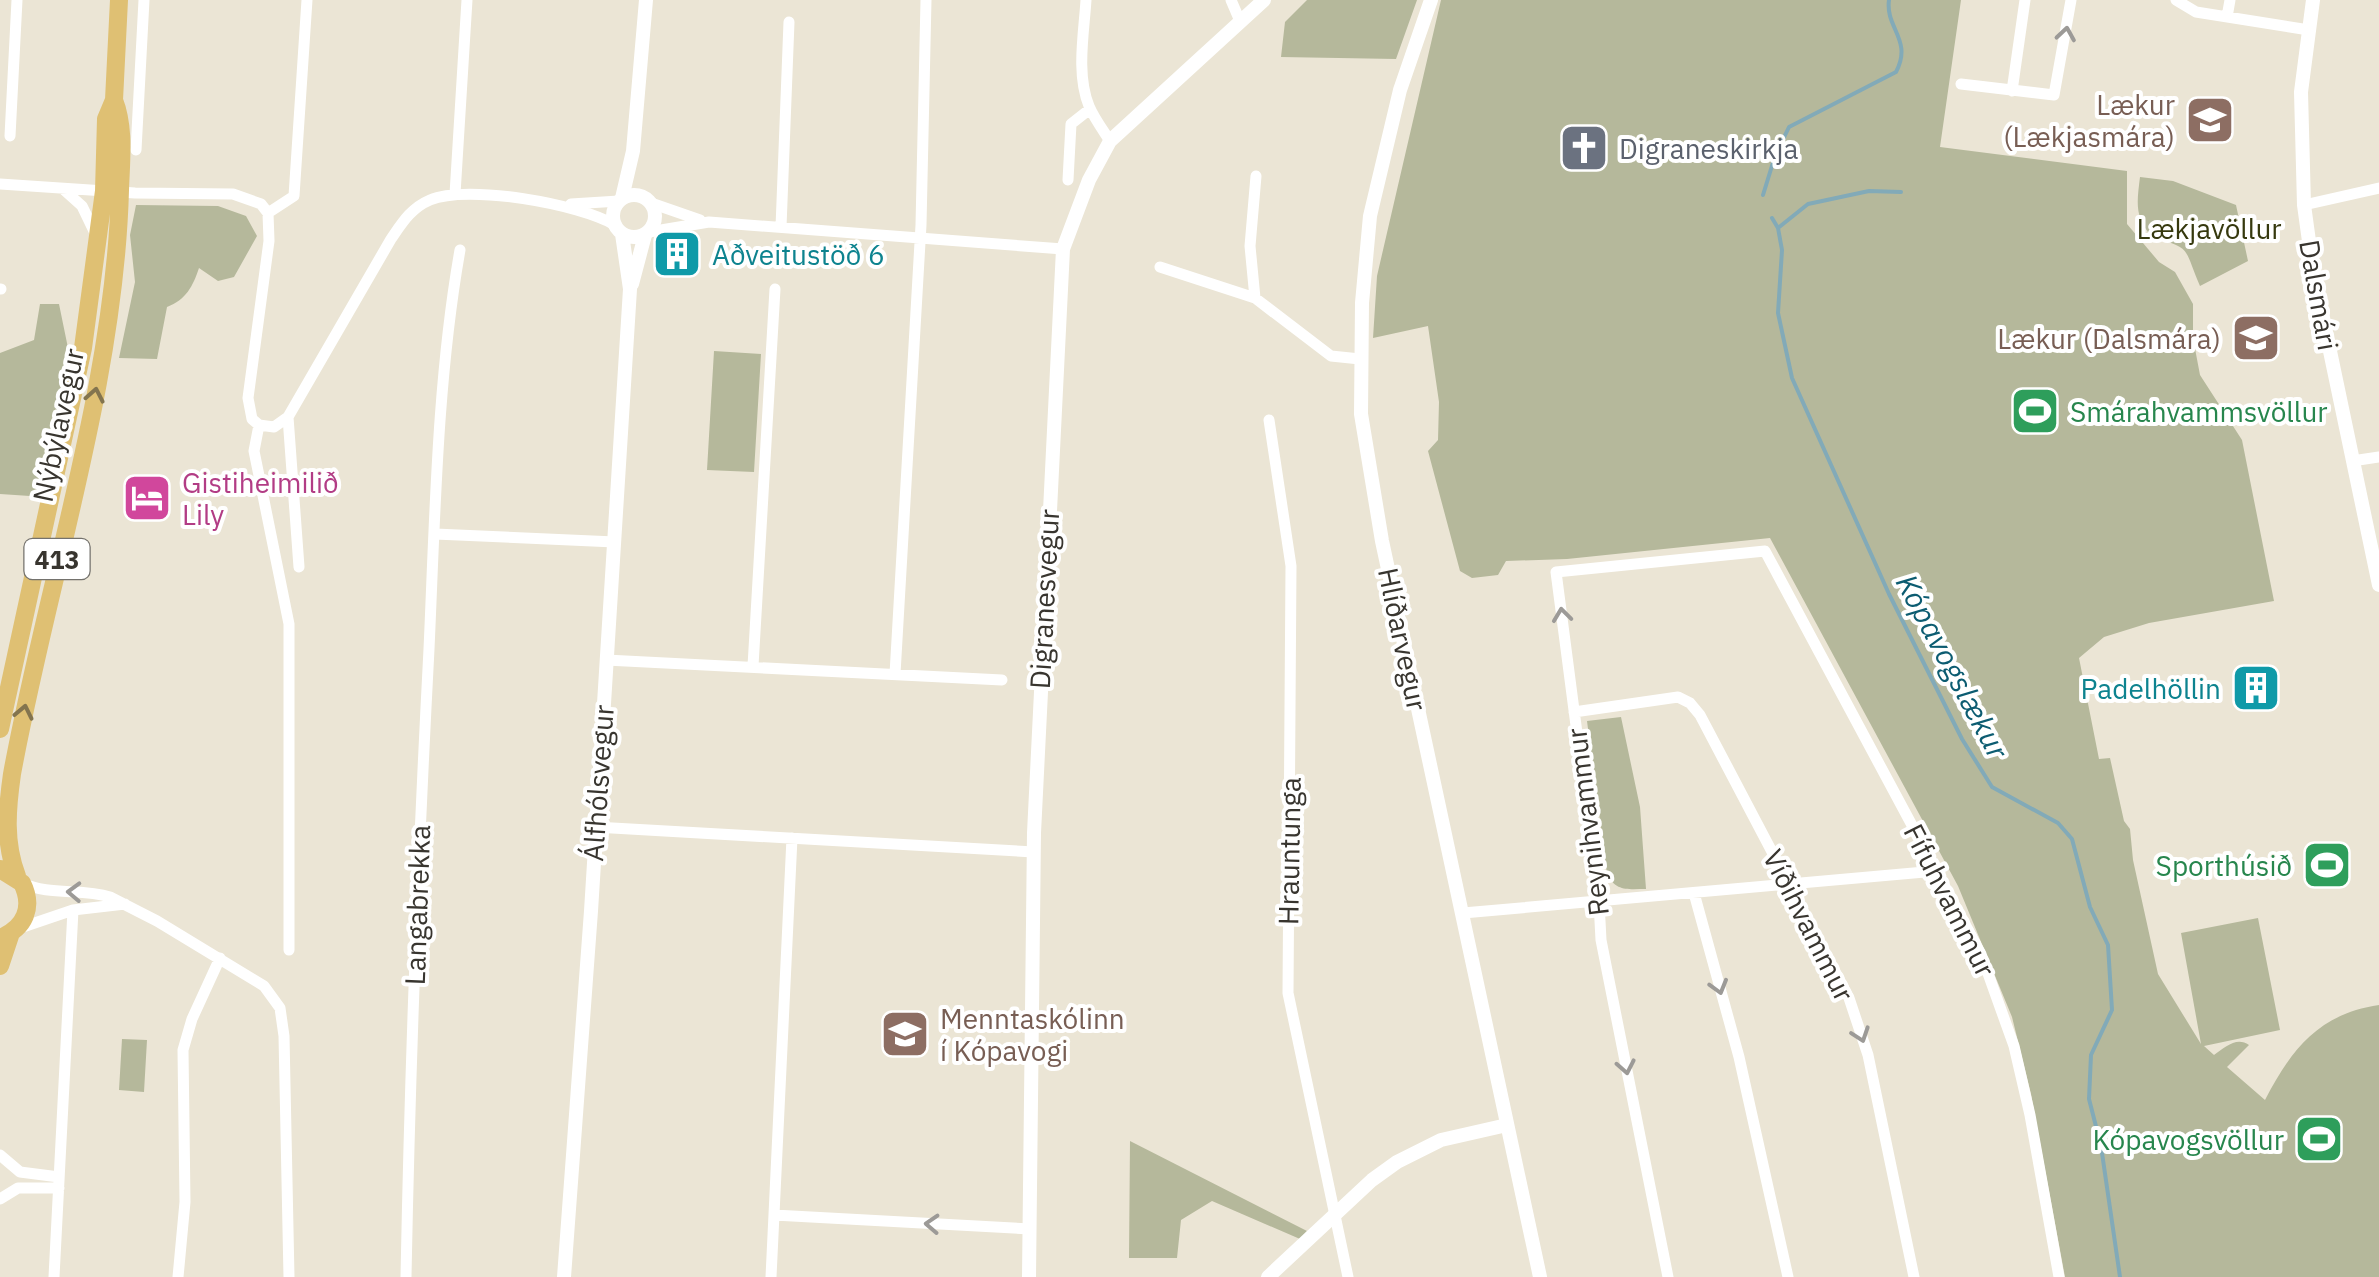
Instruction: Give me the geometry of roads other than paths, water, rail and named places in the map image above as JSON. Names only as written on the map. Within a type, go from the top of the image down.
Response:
[{"type":"main road","name":"Nýbýlavegur","points":[[13,876],[7,833],[12,774],[96,396],[115,260],[106,119],[114,100],[119,0]]},
{"type":"main road","name":"Nýbýlavegur","points":[[0,728],[78,373],[98,246],[112,192]]},
{"type":"main road","name":"413","points":[[0,966],[9,933],[26,915],[28,904],[13,876]]},
{"type":"street","points":[[10,136],[17,0]]},
{"type":"street","points":[[136,150],[144,0]]},
{"type":"street","points":[[268,213],[294,196],[307,0]]},
{"type":"street","points":[[455,194],[467,0]]},
{"type":"street","points":[[618,230],[613,213],[633,151],[646,0]]},
{"type":"street","points":[[895,674],[920,239],[926,0]]},
{"type":"street","points":[[1086,0],[1082,58],[1090,109],[1110,141]]},
{"type":"street","points":[[1231,0],[1240,22]]},
{"type":"street","name":"Digranesvegur","points":[[1029,1277],[1034,852],[1062,249],[1089,180],[1110,141],[1264,0]]},
{"type":"street","name":"Hlíðarvegur","points":[[1431,0],[1400,90],[1370,216],[1360,359],[1361,414],[1380,529],[1540,1277]]},
{"type":"street","points":[[2012,91],[2025,0]]},
{"type":"street","points":[[1962,84],[2054,95],[2071,0]]},
{"type":"street","points":[[2176,0],[2196,12],[2309,30]]},
{"type":"street","points":[[2227,16],[2230,0]]},
{"type":"street","name":"Dalsmári","points":[[2314,0],[2300,134],[2304,205],[2379,585]]},
{"type":"street","points":[[781,227],[789,22]]},
{"type":"street","points":[[0,25],[16,26]]},
{"type":"street","points":[[1068,180],[1071,124],[1090,109]]},
{"type":"street","points":[[633,151],[655,221],[647,233]]},
{"type":"street","points":[[1255,298],[1250,246],[1256,176]]},
{"type":"street","points":[[0,184],[112,192],[232,194],[253,199],[268,213],[269,241],[248,398],[252,419],[259,426],[274,427],[288,417],[405,218],[428,201],[455,194],[557,205],[604,218],[634,238],[709,222],[1062,249]]},
{"type":"street","points":[[64,188],[88,215],[98,246]]},
{"type":"street","points":[[2304,205],[2379,188]]},
{"type":"street","points":[[557,205],[620,200],[634,194],[709,222]]},
{"type":"street","name":"Álfhólsvegur","points":[[618,230],[630,289]]},
{"type":"street","name":"Álfhólsvegur","points":[[564,1277],[630,289],[647,233]]},
{"type":"street","name":"Langabrekka","points":[[406,1277],[434,534],[451,304],[460,250]]},
{"type":"street","points":[[1160,268],[1255,298],[1331,356],[1360,359]]},
{"type":"street","points":[[753,666],[775,289]]},
{"type":"street","points":[[288,417],[299,567]]},
{"type":"street","name":"Hrauntunga","points":[[1269,420],[1290,566],[1288,994],[1348,1277]]},
{"type":"street","points":[[259,426],[254,451],[290,624],[289,950]]},
{"type":"street","points":[[2352,462],[2379,457]]},
{"type":"street","points":[[434,534],[614,542]]},
{"type":"street","name":"Reynihvammur","points":[[1668,1277],[1601,940],[1556,572],[1765,551]]},
{"type":"street","name":"Fífuhvammur","points":[[1765,551],[1981,954],[2006,1020],[2030,1115],[2059,1277]]},
{"type":"street","points":[[606,660],[1002,680]]},
{"type":"street","name":"Víðihvammur","points":[[1574,712],[1678,697],[1700,715],[1849,998],[1868,1055],[1914,1277]]},
{"type":"street","points":[[596,827],[1034,852]]},
{"type":"street","points":[[771,1277],[792,838]]},
{"type":"street","points":[[1463,912],[1936,871]]},
{"type":"street","points":[[13,876],[40,890],[96,892],[125,904],[264,986],[280,1008],[288,1277]]},
{"type":"street","points":[[1694,893],[1739,1057],[1788,1277]]},
{"type":"street","points":[[9,933],[73,910],[125,904]]},
{"type":"street","points":[[54,1277],[73,910]]},
{"type":"street","points":[[178,1277],[185,1202],[183,1050],[192,1019],[220,958]]},
{"type":"street","points":[[1268,1277],[1372,1180],[1419,1149],[1507,1125]]},
{"type":"street","points":[[0,1155],[20,1172],[59,1183]]},
{"type":"street","points":[[0,1199],[18,1188],[59,1183]]},
{"type":"street","points":[[774,1215],[1030,1229]]},
{"type":"waterway","name":"Kópavogslækur","points":[[1763,195],[1789,127],[1896,72],[1902,51],[1889,0]]},
{"type":"waterway","points":[[1778,228],[1808,204],[1869,191],[1901,192]]},
{"type":"waterway","name":"Kópavogslækur","points":[[1772,218],[1782,250],[1778,313],[1792,378],[1889,594],[1962,739],[1992,787],[2058,823],[2072,839],[2090,907],[2108,945],[2112,1010],[2091,1055],[2089,1099],[2101,1146],[2120,1277]]},
{"type":"place","name":"Lækur (Lækjasmára)","points":[[2210,120]]},
{"type":"place","name":"Digraneskirkja","points":[[1584,148]]},
{"type":"place","name":"Aðveitustöð 6","points":[[677,254]]},
{"type":"place","name":"Lækur (Dalsmára)","points":[[2256,338]]},
{"type":"place","name":"Smárahvammsvöllur","points":[[2035,411]]},
{"type":"place","name":"Gistiheimilið Lily","points":[[147,498]]},
{"type":"place","name":"Padelhöllin","points":[[2256,688]]},
{"type":"place","name":"Sporthúsið","points":[[2327,865]]},
{"type":"place","name":"Menntaskólinn í Kópavogi","points":[[905,1034]]},
{"type":"place","name":"Kópavogsvöllur","points":[[2319,1139]]},
{"type":"park label","name":"Lækjavöllur","points":[[2209,228]]}]
